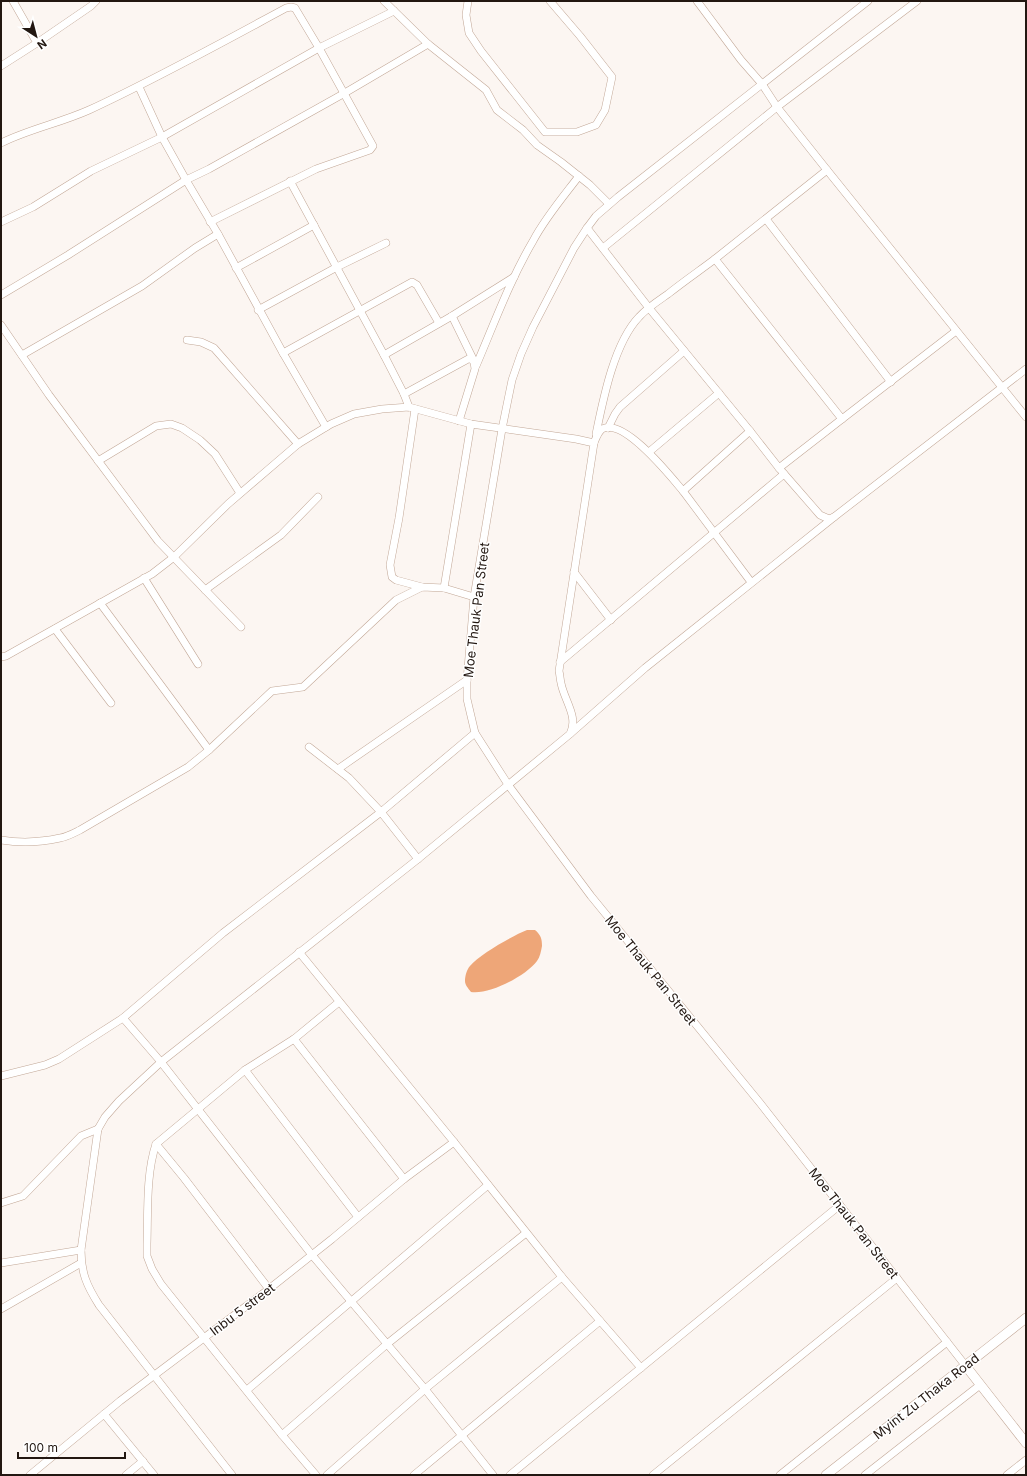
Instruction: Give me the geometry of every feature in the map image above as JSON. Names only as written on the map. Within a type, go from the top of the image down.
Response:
[{"type":"street","points":[[13,1],[37,43]]},
{"type":"street","points":[[1,66],[37,43],[96,1]]},
{"type":"street","points":[[384,1],[428,44],[486,90],[497,110],[523,130],[537,145],[579,176],[609,204]]},
{"type":"street","points":[[468,1],[466,15],[469,33],[481,51],[545,132],[577,132],[596,125],[605,110],[612,77],[550,1]]},
{"type":"street","points":[[697,1],[741,60],[762,84],[777,107],[1026,417]]},
{"type":"street","name":"Moe Thauk Pan Street","points":[[868,1],[609,204],[586,228],[553,286],[521,354],[512,380],[502,429],[474,597],[467,680],[467,699],[475,733],[509,786],[591,896],[760,1103],[1026,1443]]},
{"type":"street","points":[[603,248],[777,107],[918,1]]},
{"type":"street","points":[[1,143],[18,134],[60,122],[81,114],[139,87],[291,7],[297,11],[372,143],[372,148],[316,169],[210,222]]},
{"type":"street","points":[[1,222],[33,207],[91,171],[162,137],[318,48],[394,11]]},
{"type":"street","points":[[1,295],[68,255],[186,180],[209,169],[343,94],[428,44]]},
{"type":"street","points":[[139,87],[162,137],[218,234],[282,353],[326,427]]},
{"type":"street","points":[[570,734],[573,728],[573,720],[561,684],[559,671],[560,662],[594,442],[608,384],[618,354],[632,326],[649,308],[715,259],[827,170]]},
{"type":"street","points":[[459,422],[475,364],[533,240],[554,208],[579,176]]},
{"type":"street","points":[[290,181],[412,408],[399,518],[390,565],[392,577],[396,580],[422,587],[444,588],[474,597]]},
{"type":"street","points":[[766,218],[891,382]]},
{"type":"street","points":[[236,268],[314,225]]},
{"type":"street","points":[[586,228],[782,471],[820,515],[829,519],[834,517]]},
{"type":"street","points":[[22,355],[142,286],[195,248],[218,234]]},
{"type":"street","points":[[258,310],[337,267],[386,243]]},
{"type":"street","points":[[715,259],[842,419]]},
{"type":"street","points":[[384,355],[452,316],[515,277]]},
{"type":"street","points":[[282,353],[412,282],[417,285],[439,323]]},
{"type":"street","points":[[452,316],[475,364]]},
{"type":"street","points":[[1,325],[49,395],[158,541],[241,627]]},
{"type":"street","points":[[560,662],[715,532],[842,419],[956,331]]},
{"type":"street","points":[[187,340],[201,342],[214,348],[298,444]]},
{"type":"street","points":[[608,428],[620,407],[684,351]]},
{"type":"street","points":[[404,394],[468,358],[470,358],[475,364]]},
{"type":"street","points":[[232,1475],[98,1305],[85,1280],[81,1263],[81,1250],[98,1129],[105,1117],[119,1101],[161,1062],[509,786],[645,668],[834,517],[1026,369]]},
{"type":"street","points":[[649,452],[718,393]]},
{"type":"street","points":[[1,657],[6,656],[55,629],[144,578],[174,558],[228,504],[298,444],[326,427],[354,414],[382,409],[412,408],[459,422],[594,442]]},
{"type":"street","points":[[98,462],[156,426],[171,424],[182,428],[200,440],[214,454],[240,493]]},
{"type":"street","points":[[444,588],[471,424]]},
{"type":"street","points":[[594,442],[600,430],[608,428],[624,432],[649,452],[684,491],[752,582]]},
{"type":"street","points":[[684,491],[750,431]]},
{"type":"street","points":[[205,590],[281,535],[318,497]]},
{"type":"street","points":[[574,572],[611,620]]},
{"type":"street","points":[[144,578],[198,664]]},
{"type":"street","points":[[1,840],[43,840],[61,838],[80,830],[188,767],[209,750],[272,691],[303,687],[396,600],[422,587]]},
{"type":"street","points":[[100,603],[209,750]]},
{"type":"street","points":[[55,629],[112,703]]},
{"type":"street","points":[[338,769],[467,680]]},
{"type":"street","points":[[1,1076],[45,1065],[59,1059],[123,1018],[223,933],[381,812],[475,733]]},
{"type":"street","points":[[309,746],[350,778],[381,812],[418,859]]},
{"type":"street","points":[[300,952],[562,1277],[641,1368]]},
{"type":"street","points":[[316,1475],[161,1284],[152,1269],[147,1256],[150,1168],[152,1155],[156,1144],[245,1070],[294,1039],[339,1002]]},
{"type":"street","points":[[123,1018],[198,1108],[312,1255],[494,1475]]},
{"type":"street","points":[[294,1039],[404,1179]]},
{"type":"street","points":[[245,1070],[358,1217]]},
{"type":"street","points":[[1,1203],[23,1196],[81,1136],[98,1129]]},
{"type":"street","name":"Inbu 5 street","points":[[30,1475],[104,1414],[312,1255],[404,1179],[454,1142]]},
{"type":"street","points":[[156,1144],[184,1178],[268,1289]]},
{"type":"street","points":[[247,1390],[488,1185]]},
{"type":"street","points":[[510,1475],[840,1205]]},
{"type":"street","points":[[282,1435],[387,1344],[526,1233]]},
{"type":"street","points":[[1,1263],[81,1250]]},
{"type":"street","points":[[1,1309],[81,1263]]},
{"type":"street","points":[[327,1475],[424,1389],[562,1277]]},
{"type":"street","points":[[653,1475],[897,1278]]},
{"type":"street","name":"Myint Zu Thaka Road","points":[[826,1475],[1026,1318]]},
{"type":"street","points":[[414,1475],[600,1321]]},
{"type":"street","points":[[780,1475],[947,1342]]},
{"type":"street","points":[[865,1475],[980,1385]]},
{"type":"street","points":[[104,1414],[154,1475]]},
{"type":"street","points":[[1007,1475],[1026,1460]]},
{"type":"street","points":[[126,1475],[142,1461]]},
{"type":"shaded area","points":[[527,930],[535,930],[541,937],[542,941],[540,956],[532,967],[525,973],[507,983],[487,991],[471,992],[465,981],[466,973],[470,966],[481,956],[513,936]]}]
